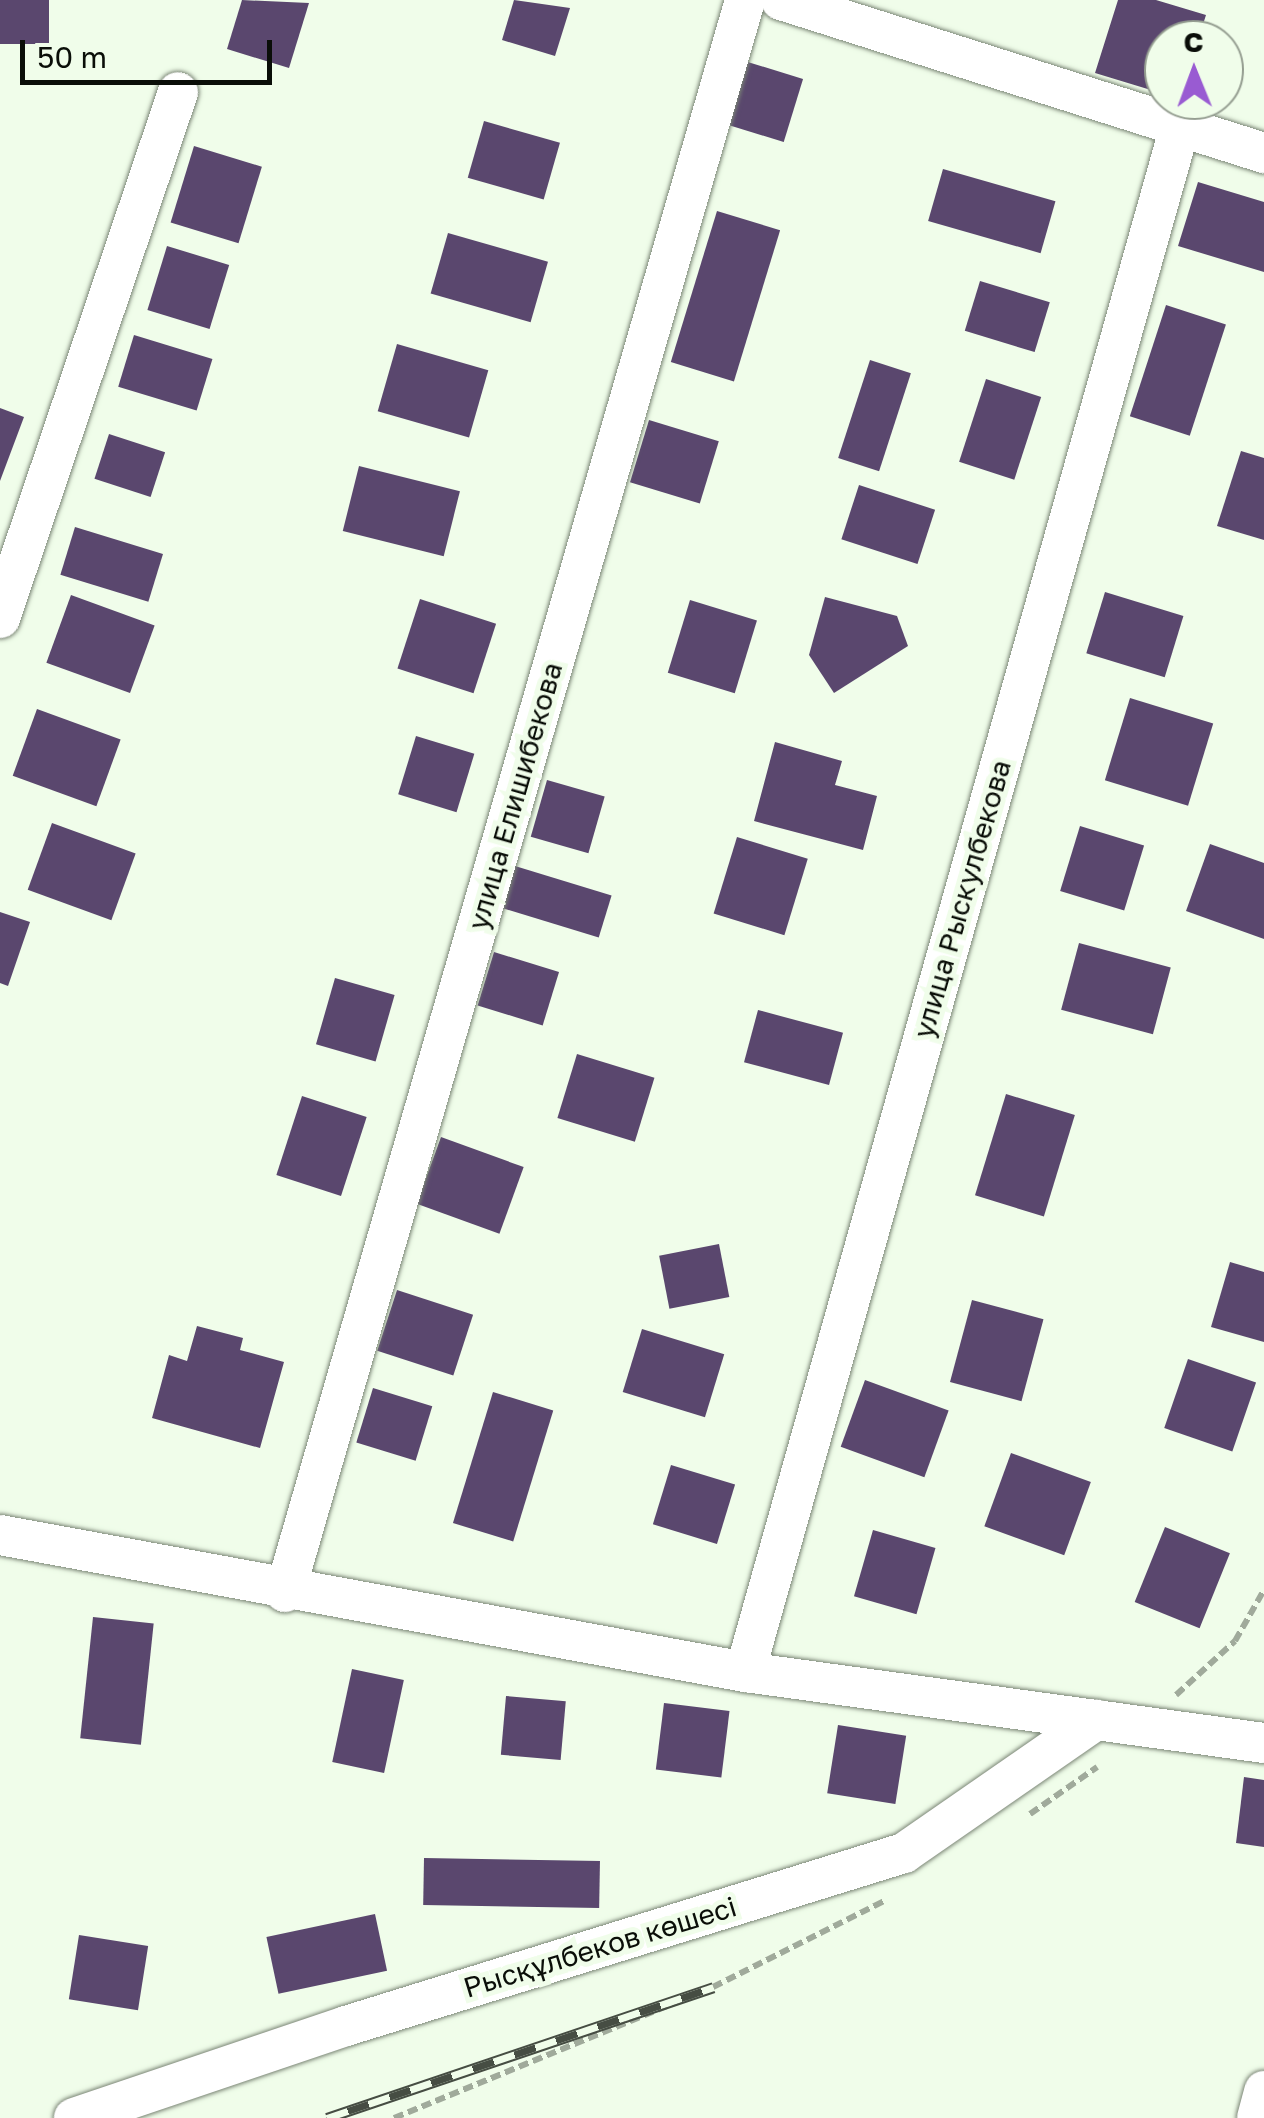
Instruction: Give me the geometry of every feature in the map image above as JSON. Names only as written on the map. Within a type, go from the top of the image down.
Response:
[{"type":"street","name":"улица Елишибекова","points":[[285,1592],[745,0]]},
{"type":"street","points":[[781,0],[1264,154]]},
{"type":"street","points":[[0,618],[178,92]]},
{"type":"street","name":"улица Рыскулбекова","points":[[745,1672],[1180,126]]},
{"type":"street","points":[[0,1535],[285,1592],[745,1672],[1264,1743]]},
{"type":"street","name":"Рысқұлбеков көшесі","points":[[74,2118],[346,2026],[904,1853],[1096,1720]]},
{"type":"street","points":[[1256,2118],[1264,2090]]},
{"type":"building","points":[[0,0],[49,0],[49,44],[0,44]]},
{"type":"building","points":[[242,0],[309,3],[289,68],[227,49]]},
{"type":"building","points":[[514,0],[570,8],[555,56],[502,40]]},
{"type":"building","points":[[1118,0],[1156,0],[1206,15],[1204,20],[1144,20],[1144,88],[1095,73]]},
{"type":"building","points":[[738,59],[803,79],[784,142],[719,122]]},
{"type":"building","points":[[484,121],[560,143],[544,199],[468,178]]},
{"type":"building","points":[[194,146],[262,167],[239,243],[171,223]]},
{"type":"building","points":[[943,169],[1055,201],[1041,253],[928,221]]},
{"type":"building","points":[[1198,182],[1264,202],[1264,272],[1178,246]]},
{"type":"building","points":[[717,211],[780,230],[734,381],[671,362]]},
{"type":"building","points":[[448,233],[548,262],[531,322],[431,294]]},
{"type":"building","points":[[167,246],[229,265],[210,329],[147,310]]},
{"type":"building","points":[[980,281],[1050,302],[1035,352],[965,331]]},
{"type":"building","points":[[1166,305],[1226,324],[1190,436],[1130,416]]},
{"type":"building","points":[[134,335],[212,359],[197,411],[118,387]]},
{"type":"building","points":[[397,344],[488,370],[469,437],[378,411]]},
{"type":"building","points":[[870,360],[911,373],[879,471],[838,458]]},
{"type":"building","points":[[986,379],[1041,397],[1014,480],[959,462]]},
{"type":"building","points":[[0,408],[24,417],[0,481]]},
{"type":"building","points":[[649,420],[719,441],[700,504],[630,482]]},
{"type":"building","points":[[109,434],[165,452],[151,497],[94,479]]},
{"type":"building","points":[[1241,451],[1264,458],[1264,540],[1217,526]]},
{"type":"building","points":[[359,466],[460,491],[444,556],[343,531]]},
{"type":"building","points":[[859,485],[935,510],[917,564],[841,539]]},
{"type":"building","points":[[75,527],[163,554],[148,602],[60,575]]},
{"type":"building","points":[[1105,592],[1183,616],[1165,677],[1086,653]]},
{"type":"building","points":[[71,595],[155,625],[130,693],[46,663]]},
{"type":"building","points":[[825,597],[897,616],[908,646],[834,693],[809,655]]},
{"type":"building","points":[[420,599],[496,624],[474,693],[397,668]]},
{"type":"building","points":[[690,600],[757,620],[735,693],[668,673]]},
{"type":"building","points":[[1130,698],[1213,723],[1188,806],[1105,780]]},
{"type":"building","points":[[37,709],[121,739],[96,806],[13,776]]},
{"type":"building","points":[[416,736],[474,754],[456,812],[398,794]]},
{"type":"building","points":[[775,742],[842,761],[835,785],[877,796],[863,850],[754,821]]},
{"type":"building","points":[[547,780],[605,797],[588,853],[531,837]]},
{"type":"building","points":[[52,823],[136,853],[111,920],[28,890]]},
{"type":"building","points":[[1080,826],[1144,846],[1124,911],[1060,891]]},
{"type":"building","points":[[737,837],[808,859],[784,935],[714,914]]},
{"type":"building","points":[[1210,844],[1264,863],[1264,939],[1186,911]]},
{"type":"building","points":[[515,866],[612,896],[599,938],[502,908]]},
{"type":"building","points":[[0,912],[30,922],[8,986],[0,983]]},
{"type":"building","points":[[1079,943],[1171,968],[1153,1034],[1061,1010]]},
{"type":"building","points":[[494,952],[559,972],[543,1025],[478,1006]]},
{"type":"building","points":[[335,978],[395,995],[376,1061],[316,1044]]},
{"type":"building","points":[[758,1010],[843,1033],[829,1085],[744,1062]]},
{"type":"building","points":[[577,1054],[654,1078],[635,1142],[557,1118]]},
{"type":"building","points":[[1006,1094],[1075,1115],[1044,1216],[975,1195]]},
{"type":"building","points":[[302,1096],[367,1117],[341,1196],[276,1175]]},
{"type":"building","points":[[441,1137],[524,1167],[499,1234],[417,1204]]},
{"type":"building","points":[[719,1244],[729,1297],[669,1309],[659,1256]]},
{"type":"building","points":[[1230,1262],[1264,1272],[1264,1342],[1211,1327]]},
{"type":"building","points":[[397,1290],[473,1315],[453,1376],[377,1351]]},
{"type":"building","points":[[972,1300],[1043,1319],[1021,1401],[950,1382]]},
{"type":"building","points":[[197,1326],[243,1338],[240,1350],[284,1362],[260,1448],[152,1418],[169,1355],[187,1361]]},
{"type":"building","points":[[642,1329],[724,1354],[705,1417],[623,1392]]},
{"type":"building","points":[[1188,1359],[1256,1382],[1232,1451],[1164,1428]]},
{"type":"building","points":[[865,1380],[949,1410],[924,1477],[841,1447]]},
{"type":"building","points":[[373,1388],[432,1406],[416,1461],[356,1443]]},
{"type":"building","points":[[493,1392],[553,1410],[513,1541],[453,1523]]},
{"type":"building","points":[[1011,1453],[1091,1482],[1064,1555],[984,1526]]},
{"type":"building","points":[[671,1465],[735,1485],[717,1544],[653,1524]]},
{"type":"building","points":[[1165,1527],[1230,1553],[1200,1628],[1135,1602]]},
{"type":"building","points":[[873,1530],[935,1548],[916,1614],[854,1596]]},
{"type":"building","points":[[93,1617],[154,1623],[141,1745],[80,1738]]},
{"type":"building","points":[[352,1669],[404,1680],[384,1773],[332,1762]]},
{"type":"building","points":[[506,1696],[566,1701],[561,1760],[501,1755]]},
{"type":"building","points":[[664,1703],[730,1711],[721,1778],[656,1770]]},
{"type":"building","points":[[838,1725],[906,1736],[895,1804],[827,1793]]},
{"type":"building","points":[[1244,1777],[1264,1780],[1264,1847],[1236,1843]]},
{"type":"building","points":[[424,1858],[600,1861],[599,1908],[423,1905]]},
{"type":"building","points":[[375,1914],[387,1971],[278,1994],[266,1937]]},
{"type":"building","points":[[79,1935],[148,1946],[138,2010],[69,1999]]},
{"type":"railway","points":[[327,2118],[713,1987]]}]
